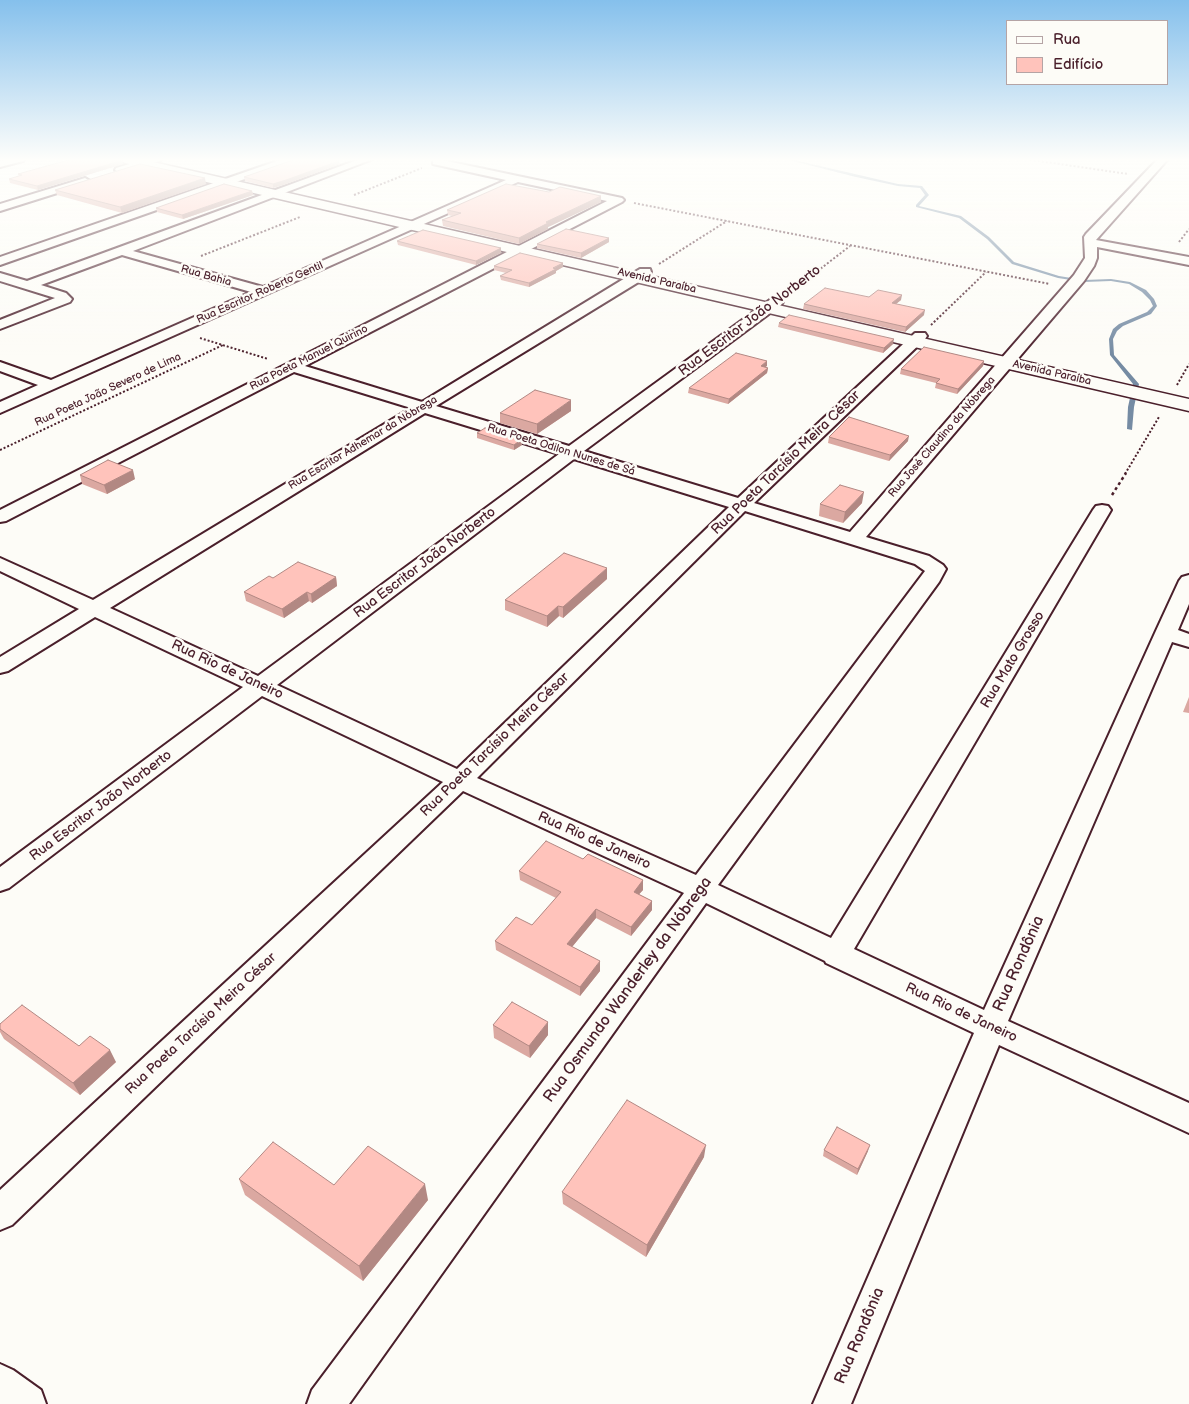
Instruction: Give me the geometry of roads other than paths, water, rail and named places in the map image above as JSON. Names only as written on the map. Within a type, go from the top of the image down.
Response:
[{"type":"street","points":[[0,261],[104,225]]},
{"type":"street","points":[[27,286],[193,225]]},
{"type":"street","name":"Rua Escritor Roberto Gentil","points":[[0,408],[415,225]]},
{"type":"street","name":"Avenida Paraíba","points":[[424,225],[1167,395],[1189,405]]},
{"type":"street","name":"Rua Poeta Manuel Quirino","points":[[0,517],[570,225]]},
{"type":"street","points":[[1101,225],[1090,237],[1090,242],[1189,261]]},
{"type":"street","name":"Rua José Claudino da Nóbrega","points":[[853,540],[1088,266],[1092,249],[1090,242]]},
{"type":"street","name":"Rua Bahia","points":[[121,251],[263,291]]},
{"type":"street","name":"Rua Escritor Adhemar da Nóbrega","points":[[0,666],[641,274]]},
{"type":"street","points":[[0,277],[64,297],[63,300],[0,325]]},
{"type":"street","name":"Rua Escritor João Norberto","points":[[0,881],[571,453],[773,305]]},
{"type":"street","name":"Rua Poeta Tarcísio Meira César","points":[[0,1213],[460,780],[741,506],[917,338]]},
{"type":"street","points":[[0,366],[52,385]]},
{"type":"street","name":"Rua Poeta Odilon Nunes de Sá","points":[[292,367],[928,562],[936,569],[932,578]]},
{"type":"street","name":"Rua Mato Grosso","points":[[836,955],[1102,510]]},
{"type":"street","name":"Rua Rio de Janeiro","points":[[0,564],[460,780],[701,889],[836,955],[1189,1118]]},
{"type":"street","name":"Rua Osmundo Wanderley da Nóbrega","points":[[326,1404],[701,889],[932,578]]},
{"type":"street","name":"Rua Rondônia","points":[[832,1404],[991,1027],[1177,637],[1189,581]]},
{"type":"street","points":[[0,1383],[27,1404]]},
{"type":"waterway","points":[[970,225],[988,238],[1013,263],[1058,277],[1084,281],[1111,280],[1130,283],[1144,291],[1152,300],[1155,306],[1149,313],[1121,325],[1115,330],[1111,339],[1112,355],[1136,384],[1131,407],[1130,429]]}]
